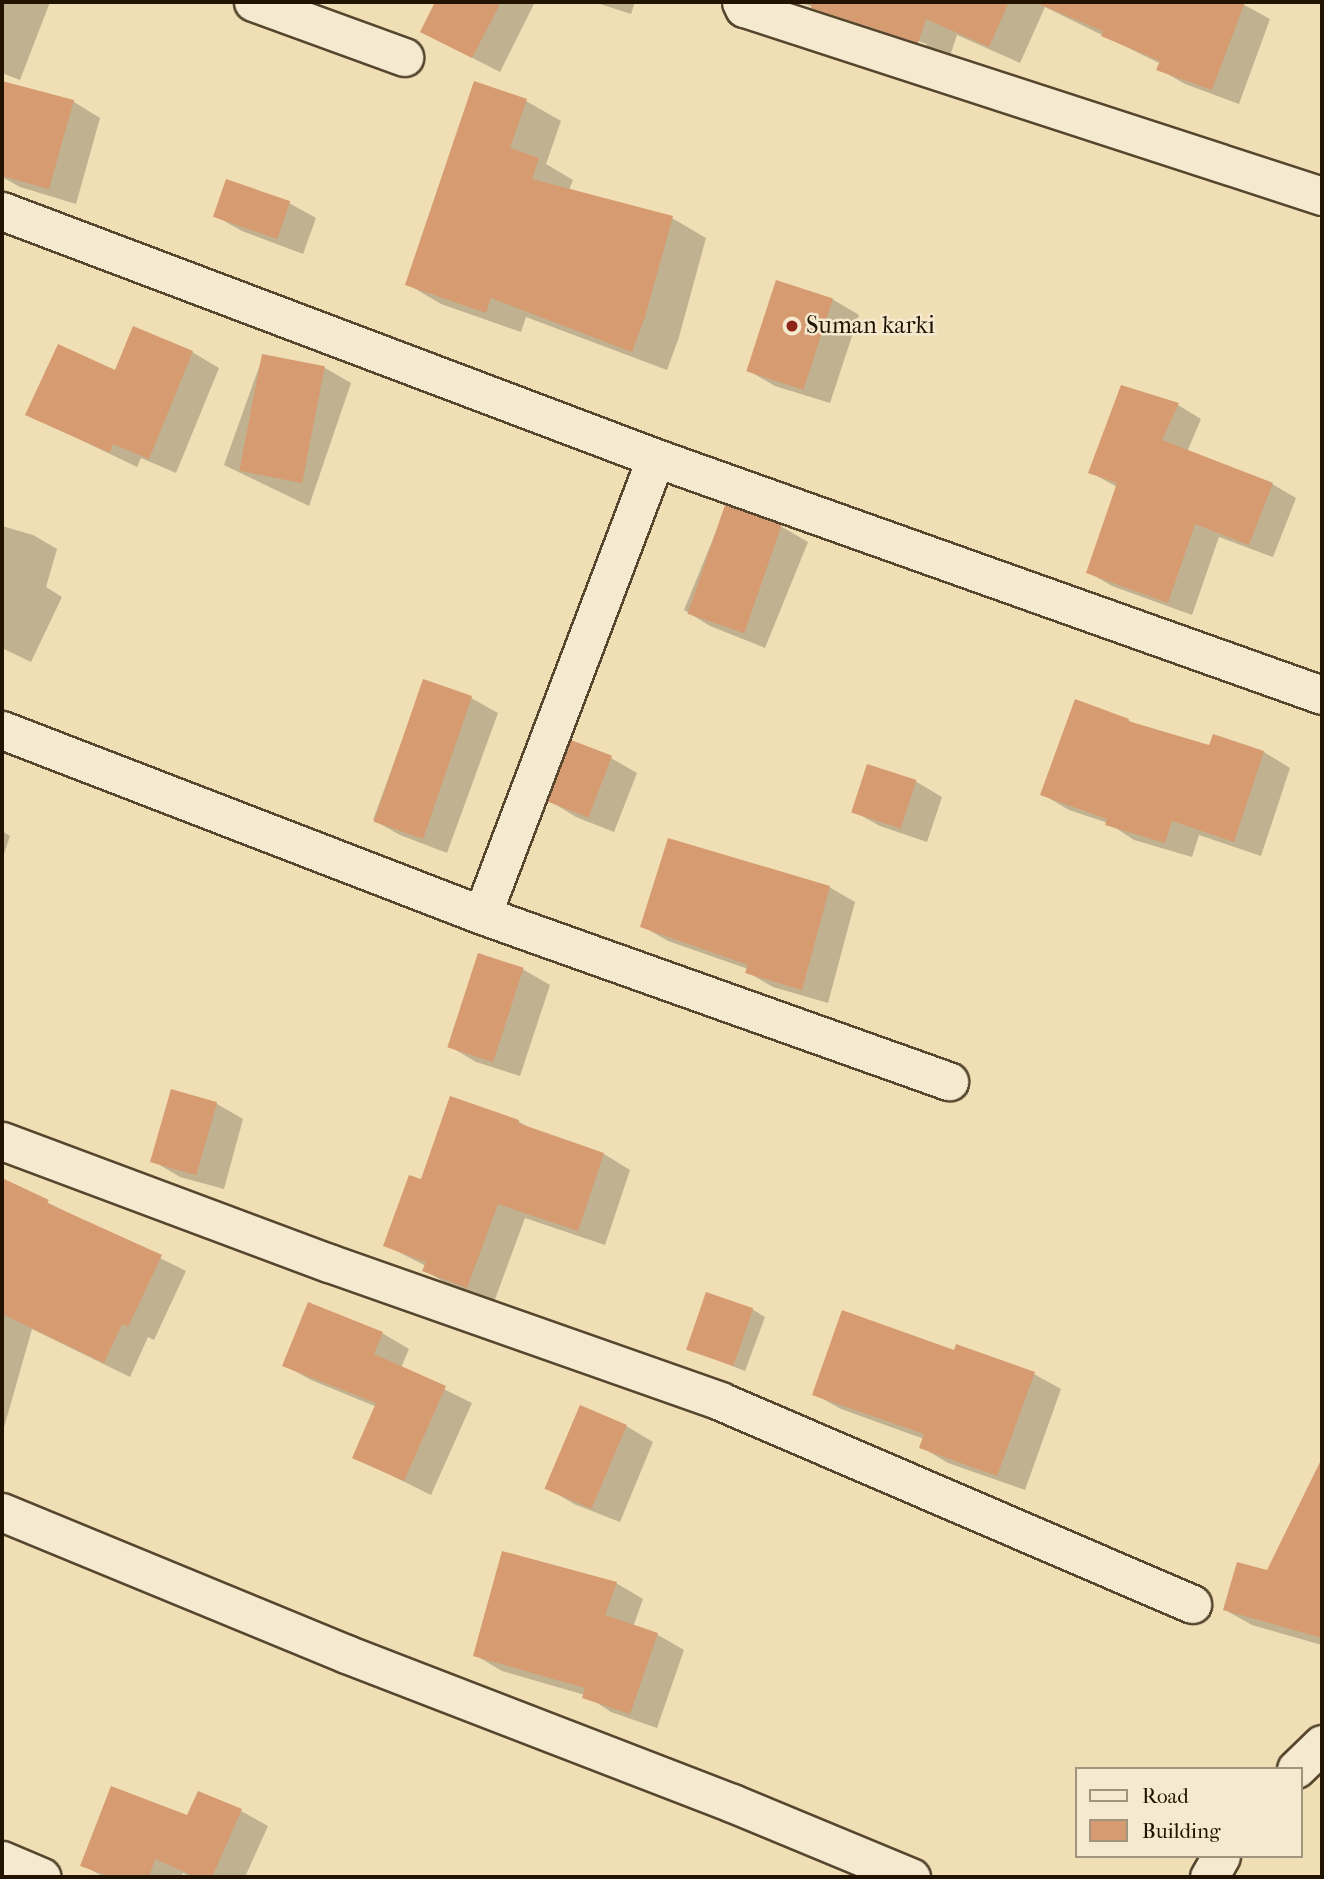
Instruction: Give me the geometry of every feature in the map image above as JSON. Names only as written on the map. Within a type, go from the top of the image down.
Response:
[{"type":"street","points":[[253,2],[404,57]]},
{"type":"street","points":[[741,2],[744,8],[756,13],[1322,197]]},
{"type":"street","points":[[2,211],[656,458],[1322,695]]},
{"type":"street","points":[[482,915],[656,458]]},
{"type":"street","points":[[2,730],[482,915],[949,1081]]},
{"type":"street","points":[[2,1141],[329,1263],[720,1401],[1192,1604]]},
{"type":"street","points":[[2,1512],[346,1654],[732,1803],[911,1877]]},
{"type":"street","points":[[1298,1767],[1322,1744]]},
{"type":"street","points":[[1209,1877],[1221,1858]]},
{"type":"street","points":[[2,1860],[42,1877]]},
{"type":"building","points":[[435,2],[501,2],[472,58],[420,32]]},
{"type":"building","points":[[812,2],[1009,2],[989,47],[926,19],[918,43],[811,8]]},
{"type":"building","points":[[1034,2],[1245,2],[1212,90],[1156,70],[1160,61],[1101,36],[1103,31]]},
{"type":"building","points":[[2,81],[74,100],[49,189],[2,176]]},
{"type":"building","points":[[474,81],[527,99],[510,148],[539,158],[532,179],[673,216],[645,317],[632,352],[491,298],[486,313],[405,285]]},
{"type":"building","points":[[226,179],[290,201],[277,239],[213,217]]},
{"type":"building","name":"Suman karki","points":[[776,280],[833,299],[803,390],[746,371]]},
{"type":"building","points":[[133,326],[193,351],[149,459],[113,444],[110,453],[25,415],[58,344],[115,370]]},
{"type":"building","points":[[262,354],[325,366],[302,483],[239,471]]},
{"type":"building","points":[[1121,385],[1179,403],[1162,440],[1273,483],[1249,545],[1195,524],[1168,603],[1086,573],[1117,483],[1088,473]]},
{"type":"building","points":[[725,505],[782,525],[744,633],[688,614]]},
{"type":"building","points":[[423,679],[472,696],[423,839],[374,822]]},
{"type":"building","points":[[1075,699],[1129,719],[1128,721],[1209,745],[1213,734],[1264,751],[1234,842],[1172,821],[1165,843],[1105,825],[1107,819],[1040,795]]},
{"type":"building","points":[[571,740],[612,756],[588,817],[547,802]]},
{"type":"building","points":[[867,764],[916,780],[901,829],[851,813]]},
{"type":"building","points":[[668,838],[830,886],[802,990],[745,973],[748,965],[640,927]]},
{"type":"building","points":[[478,953],[524,968],[493,1062],[447,1047]]},
{"type":"building","points":[[171,1089],[217,1102],[196,1175],[150,1162]]},
{"type":"building","points":[[450,1096],[604,1153],[578,1231],[498,1204],[467,1288],[422,1271],[426,1262],[383,1246],[409,1175],[421,1179]]},
{"type":"building","points":[[2,1178],[49,1200],[47,1203],[162,1255],[128,1327],[122,1324],[104,1363],[2,1314]]},
{"type":"building","points":[[706,1292],[753,1308],[733,1366],[686,1350]]},
{"type":"building","points":[[308,1302],[383,1332],[374,1354],[446,1386],[404,1481],[352,1458],[376,1403],[282,1366]]},
{"type":"building","points":[[842,1310],[954,1350],[956,1344],[1035,1372],[997,1476],[919,1448],[924,1434],[812,1395]]},
{"type":"building","points":[[580,1405],[627,1425],[591,1509],[544,1489]]},
{"type":"building","points":[[1322,1458],[1322,1638],[1223,1610],[1237,1562],[1267,1570]]},
{"type":"building","points":[[502,1551],[617,1582],[605,1615],[658,1633],[630,1714],[582,1698],[585,1688],[473,1656]]},
{"type":"building","points":[[111,1786],[187,1815],[198,1791],[242,1809],[212,1877],[196,1877],[155,1859],[149,1877],[111,1877],[80,1866]]},
{"type":"place","name":"Suman karki","points":[[792,326]]}]
